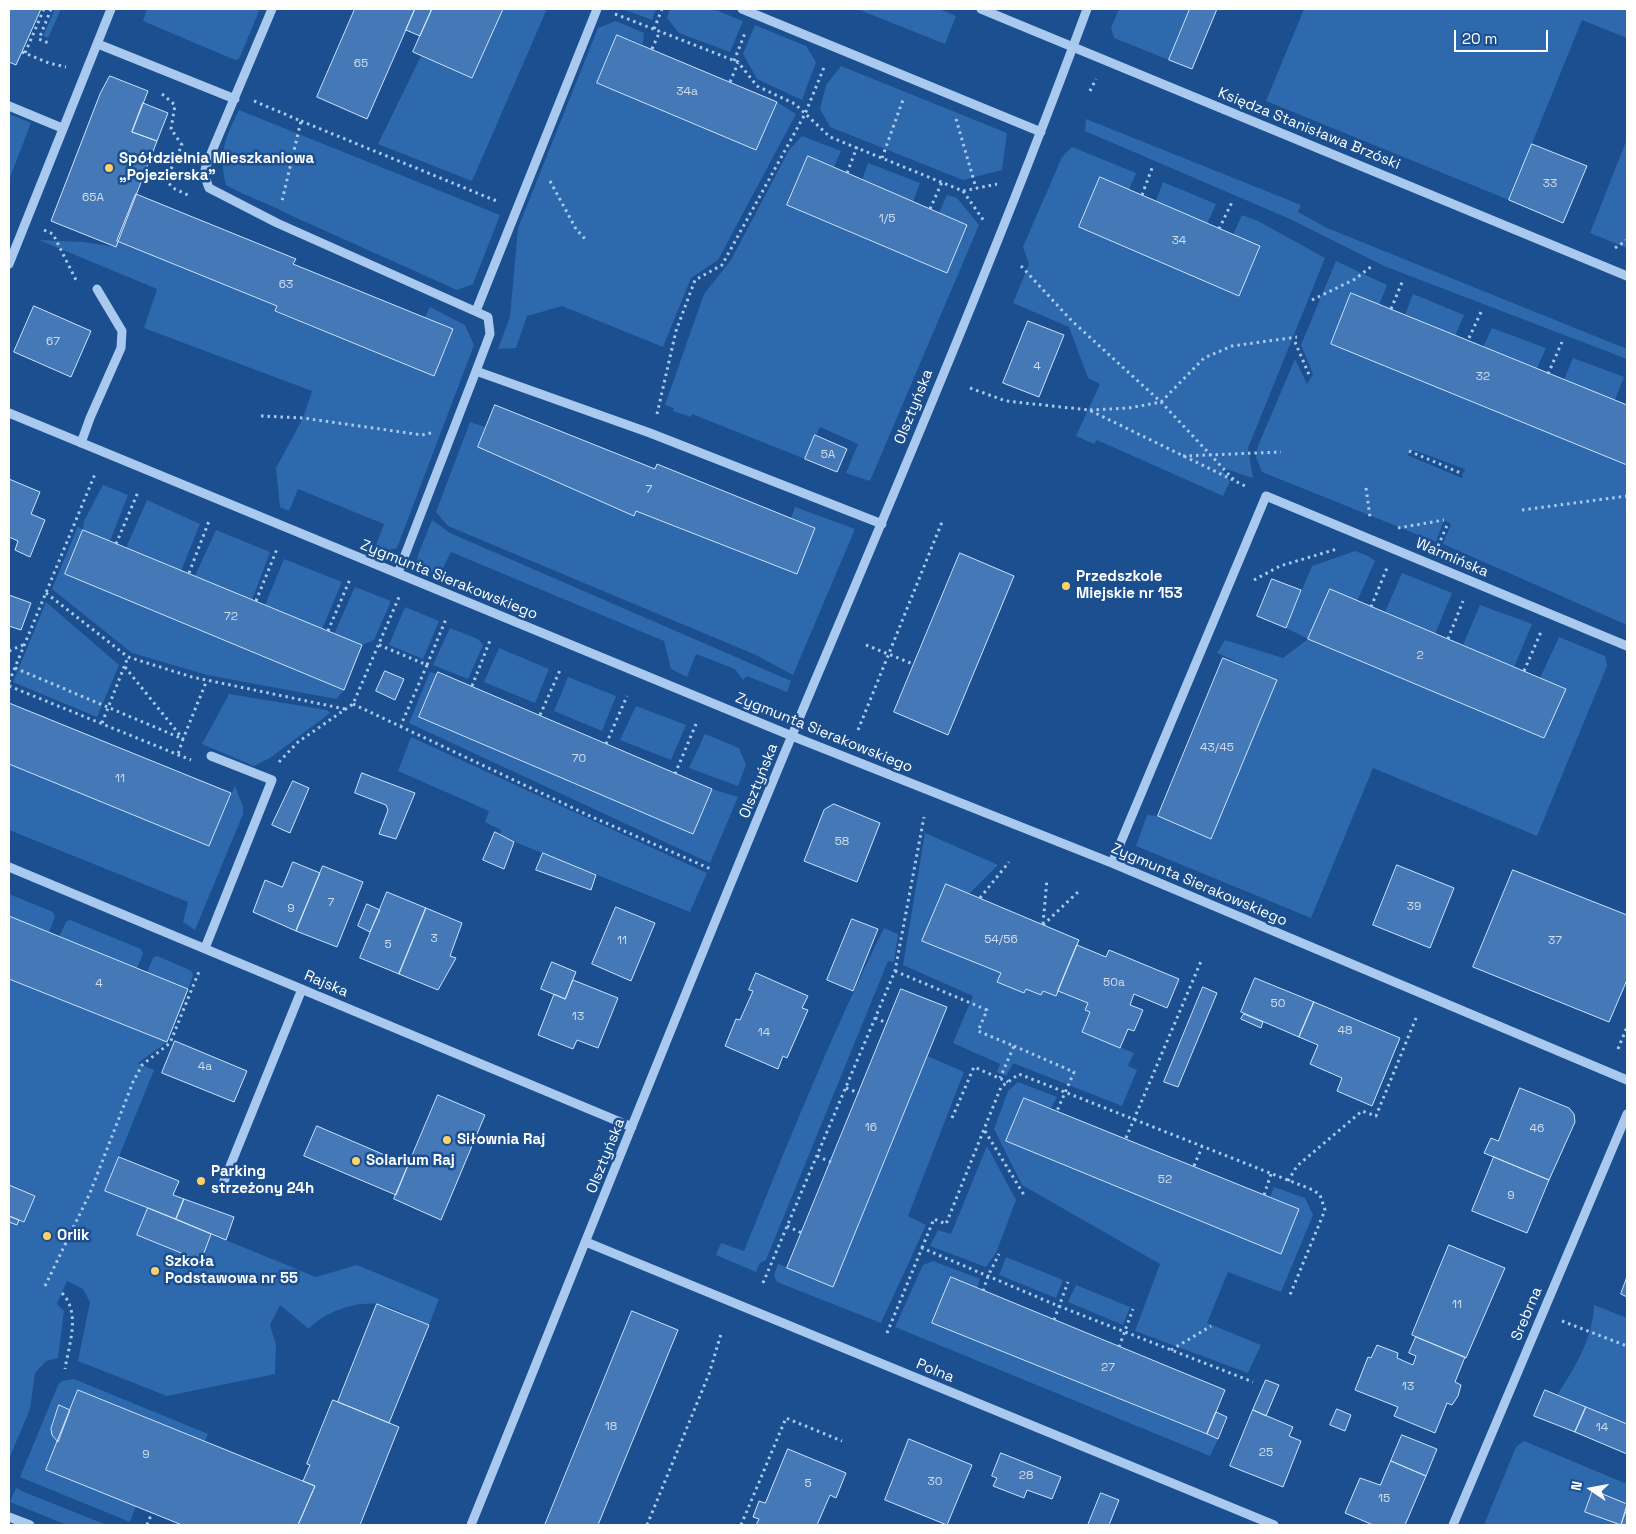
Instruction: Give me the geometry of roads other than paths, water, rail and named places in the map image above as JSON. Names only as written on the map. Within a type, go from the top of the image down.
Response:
[{"type":"street","points":[[9,264],[111,9]]},
{"type":"street","points":[[272,9],[207,163],[204,174],[209,188],[215,193],[276,223],[488,317],[490,334],[398,574]]},
{"type":"street","points":[[476,311],[597,9]]},
{"type":"street","points":[[742,9],[1040,132]]},
{"type":"street","name":"Księdza Stanisława Brzóski","points":[[981,9],[1627,276]]},
{"type":"street","name":"Olsztyńska","points":[[471,1525],[792,736],[882,524],[1040,132],[1087,9]]},
{"type":"street","points":[[98,44],[235,99]]},
{"type":"street","points":[[9,106],[62,128]]},
{"type":"street","points":[[81,443],[121,348],[122,331],[97,289]]},
{"type":"street","points":[[476,371],[650,433],[882,524]]},
{"type":"street","name":"Zygmunta Sierakowskiego","points":[[9,413],[792,736],[1112,863],[1627,1080]]},
{"type":"street","name":"Warmińska","points":[[1112,863],[1266,496],[1627,646]]},
{"type":"street","points":[[205,948],[272,780],[211,756]]},
{"type":"street","name":"Rajska","points":[[9,867],[632,1127]]},
{"type":"street","points":[[222,1186],[302,989]]},
{"type":"street","name":"Srebrna","points":[[1453,1525],[1627,1114]]},
{"type":"street","name":"Polna","points":[[586,1242],[1274,1525]]},
{"type":"street","points":[[9,1517],[30,1525]]},
{"type":"place","name":"Spółdzielnia Mieszkaniowa „Pojezierska”","points":[[109,168]]},
{"type":"place","name":"Przedszkole Miejskie nr 153","points":[[1066,586]]},
{"type":"place","name":"Siłownia Raj","points":[[447,1140]]},
{"type":"place","name":"Solarium Raj","points":[[356,1161]]},
{"type":"place","name":"Parking strzeżony 24h","points":[[201,1181]]},
{"type":"place","name":"Orlik","points":[[47,1236]]},
{"type":"place","name":"Szkoła Podstawowa nr 55","points":[[155,1271]]}]
